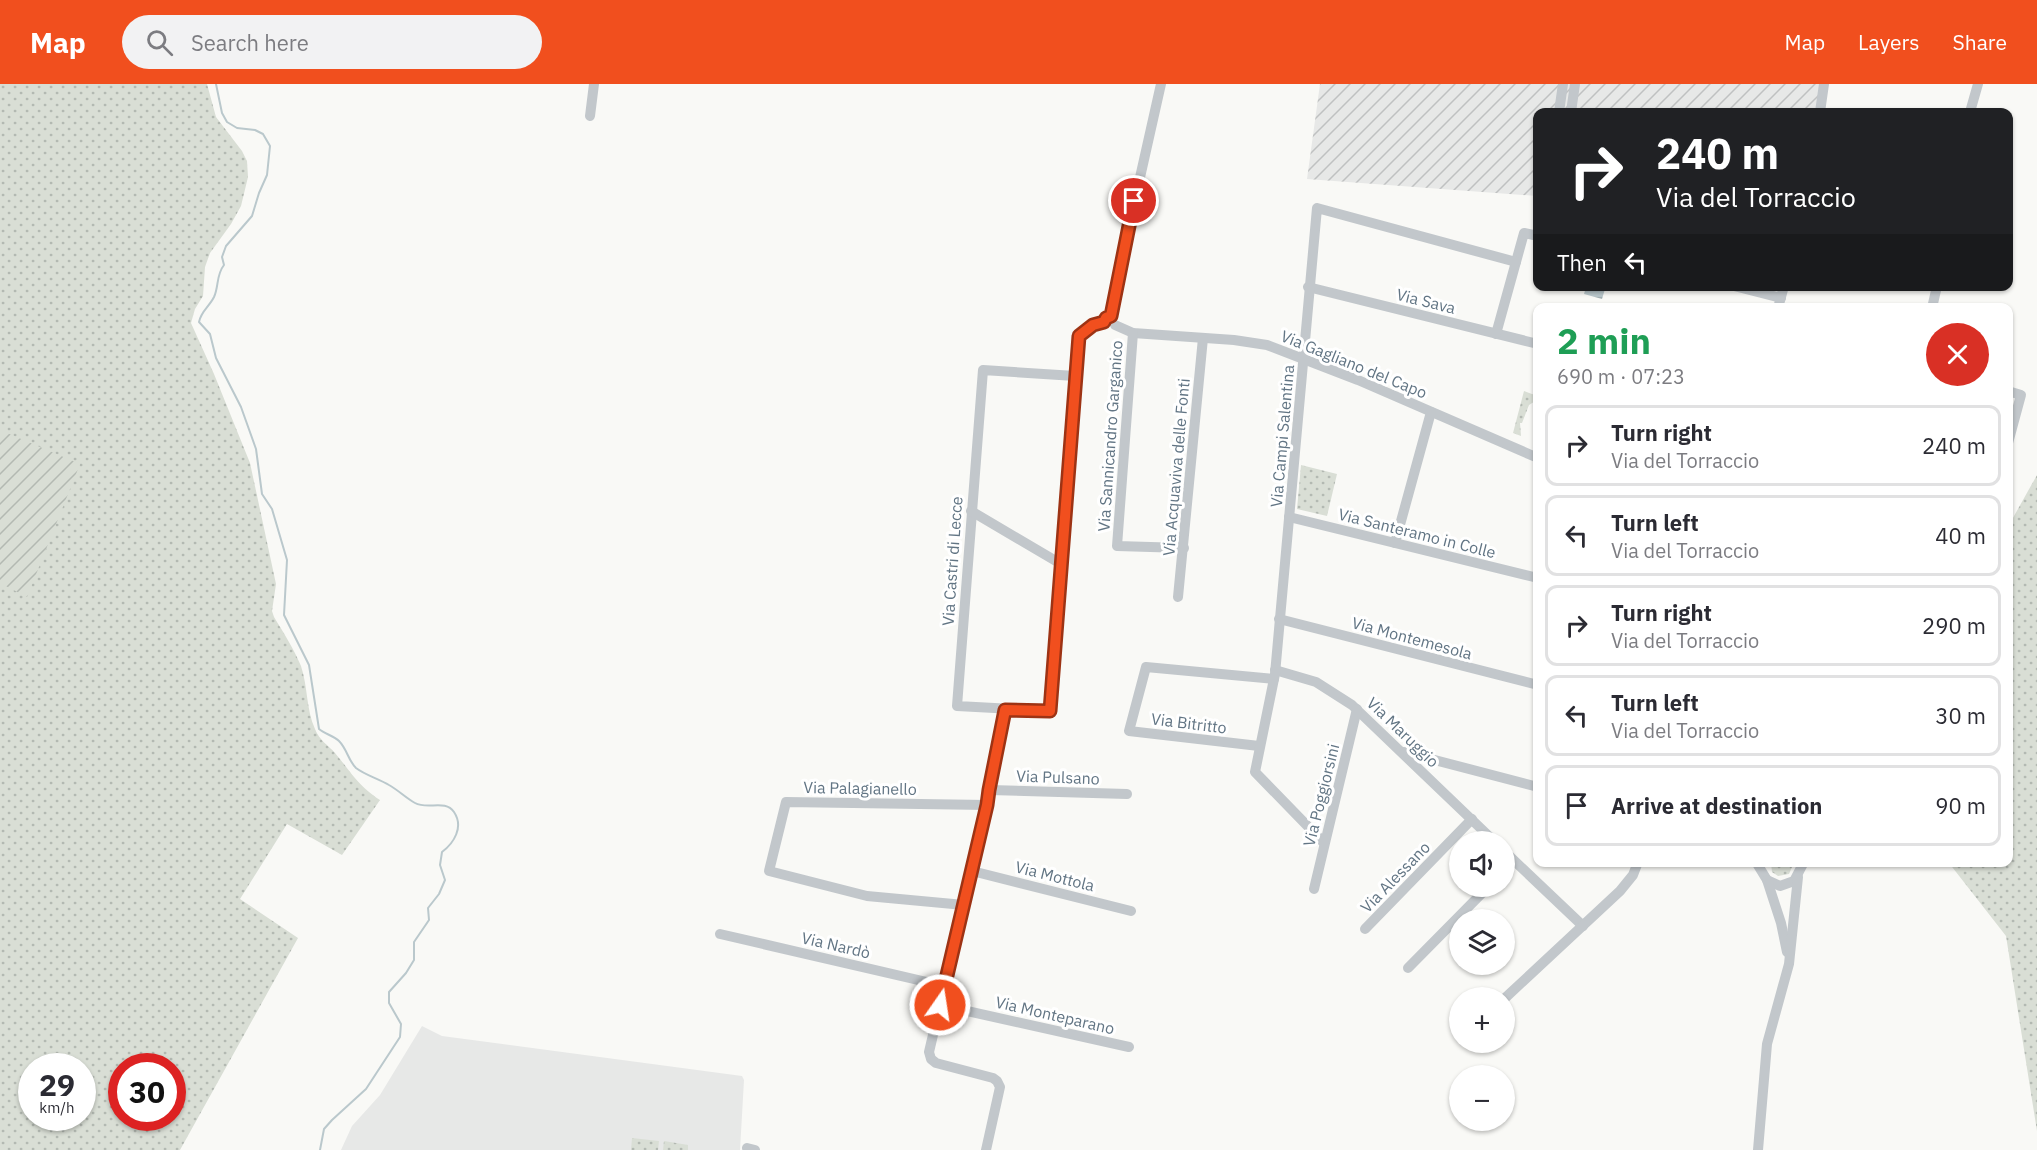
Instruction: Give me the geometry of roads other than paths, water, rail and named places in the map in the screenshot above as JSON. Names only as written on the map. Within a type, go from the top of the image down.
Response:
[{"type":"street","points":[[590,116],[594,84]]},
{"type":"street","points":[[986,1150],[999,1083],[993,1078],[936,1063],[931,1059],[929,1052],[987,805],[1005,710],[1050,711],[1079,336],[1093,325],[1110,321],[1120,262],[1161,84]]},
{"type":"street","points":[[1560,108],[1563,84]]},
{"type":"street","points":[[1572,108],[1575,84]]},
{"type":"street","points":[[1821,108],[1824,84]]},
{"type":"street","points":[[1971,108],[1978,84]]},
{"type":"street","name":"Via Campi Salentina","points":[[1324,843],[1255,772],[1275,674],[1304,358],[1308,287],[1317,208],[1516,262]]},
{"type":"street","points":[[1496,334],[1524,233],[1533,235]]},
{"type":"street","name":"Via Sava","points":[[1308,287],[1533,343]]},
{"type":"street","points":[[1747,291],[1779,303]]},
{"type":"street","name":"Via Gagliano del Capo","points":[[1110,321],[1133,333],[1234,340],[1267,345],[1304,358],[1533,456]]},
{"type":"street","name":"Via Sannicandro Garganico","points":[[1133,333],[1117,546],[1184,548]]},
{"type":"street","name":"Via Acquaviva delle Fonti","points":[[1178,597],[1203,338]]},
{"type":"street","name":"Via Castri di Lecce","points":[[1005,710],[957,706],[983,370],[1075,376]]},
{"type":"street","points":[[2013,393],[2021,396],[2013,425]]},
{"type":"street","points":[[1395,543],[1431,412]]},
{"type":"street","points":[[971,510],[1061,564]]},
{"type":"street","name":"Via Santeramo in Colle","points":[[1289,517],[1533,577]]},
{"type":"street","name":"Via Montemesola","points":[[1280,619],[1533,684]]},
{"type":"street","name":"Via Bitritto","points":[[1260,746],[1130,731],[1146,667],[1275,674]]},
{"type":"street","name":"Via Maruggio","points":[[1275,674],[1316,682],[1357,709],[1484,831]]},
{"type":"street","name":"Via Poggiorsini","points":[[1314,889],[1357,709]]},
{"type":"street","points":[[1402,751],[1533,786]]},
{"type":"street","name":"Via Pulsano","points":[[989,790],[1127,794]]},
{"type":"street","name":"Via Palagianello","points":[[964,904],[867,896],[769,871],[786,802],[987,805]]},
{"type":"street","name":"Via Alessano","points":[[1365,929],[1472,819]]},
{"type":"street","points":[[1515,862],[1583,926]]},
{"type":"street","points":[[1515,989],[1625,886],[1636,867]]},
{"type":"street","points":[[1764,872],[1776,885],[1785,885],[1801,868]]},
{"type":"street","points":[[1758,1150],[1767,1044],[1788,964],[1801,868]]},
{"type":"street","name":"Via Mottola","points":[[972,871],[1131,911]]},
{"type":"street","points":[[1764,872],[1780,923],[1788,964]]},
{"type":"street","points":[[1408,968],[1478,897]]},
{"type":"street","name":"Via Nardò","points":[[720,934],[944,986]]},
{"type":"street","name":"Via Monteparano","points":[[940,1005],[1129,1047]]},
{"type":"waterway","points":[[216,84],[222,113],[227,122],[237,128],[255,130],[263,134],[270,146],[267,175],[252,216],[226,246],[222,257],[224,265],[216,293],[201,315],[199,322],[210,334],[216,358],[241,407],[256,449],[262,494],[272,509],[287,560],[284,615],[309,665],[319,729],[339,741],[356,768],[389,785],[415,803],[450,808],[458,823],[454,839],[442,852],[440,865],[445,880],[439,894],[428,908],[429,920],[414,942],[414,960],[389,992],[389,1003],[401,1024],[400,1037],[366,1089],[324,1129],[320,1150]]}]
